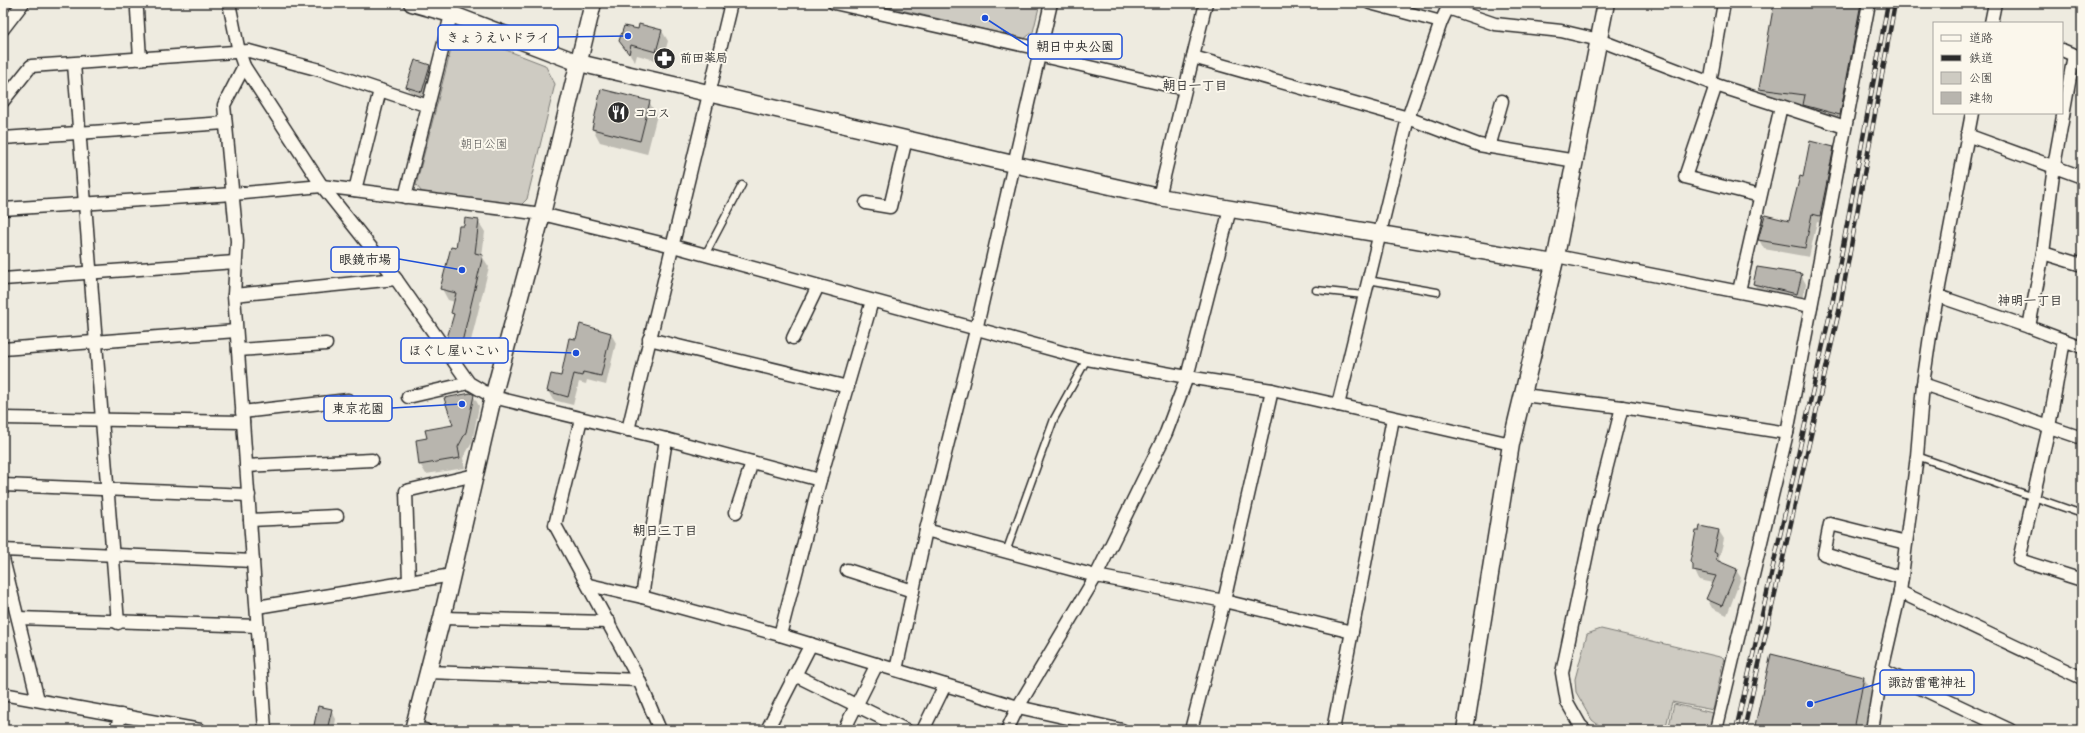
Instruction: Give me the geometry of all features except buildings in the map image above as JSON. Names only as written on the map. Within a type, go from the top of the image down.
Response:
[{"type":"street","points":[[3,29],[24,3]]},
{"type":"street","points":[[229,3],[239,52],[244,66],[322,186],[396,279],[469,383],[493,397],[666,439],[820,480]]},
{"type":"street","points":[[412,3],[453,9],[579,63],[1159,197],[1379,234],[1555,259],[1739,291],[1811,306]]},
{"type":"street","points":[[425,730],[413,730],[442,618],[493,397],[542,214],[593,3]]},
{"type":"street","points":[[628,430],[731,3]]},
{"type":"street","points":[[834,3],[856,6],[1184,89]]},
{"type":"street","points":[[896,670],[926,530],[976,330],[1051,3]]},
{"type":"street","points":[[1159,197],[1206,3]]},
{"type":"street","points":[[1370,3],[1441,22]]},
{"type":"street","points":[[1465,730],[1511,444],[1555,259],[1576,161],[1606,3]]},
{"type":"street","points":[[1716,730],[1787,434],[1869,3]]},
{"type":"street","points":[[1992,22],[1995,3]]},
{"type":"street","points":[[1720,4],[1713,84],[1685,177],[1760,196]]},
{"type":"street","points":[[1338,405],[1408,118],[1441,22],[1449,5],[1495,24],[1561,31],[1599,40],[1713,84],[1845,127]]},
{"type":"street","points":[[405,197],[453,9]]},
{"type":"street","points":[[137,10],[140,59]]},
{"type":"street","points":[[2029,327],[2043,253],[2054,166],[2078,56],[2063,50]]},
{"type":"street","points":[[3,101],[31,66],[249,52],[320,70],[428,106]]},
{"type":"street","points":[[1193,57],[1408,118],[1479,145],[1576,161]]},
{"type":"street","points":[[74,64],[118,623]]},
{"type":"street","points":[[244,66],[224,105],[237,241],[234,295],[236,331],[265,730]]},
{"type":"street","points":[[355,190],[380,90]]},
{"type":"street","points":[[1489,146],[1502,101]]},
{"type":"street","points":[[1739,291],[1781,106]]},
{"type":"street","points":[[1872,730],[1882,670],[1900,592],[1917,456],[1923,384],[1972,114]]},
{"type":"street","points":[[3,138],[226,123]]},
{"type":"street","points":[[1967,135],[2082,177]]},
{"type":"street","points":[[866,203],[890,206],[906,139]]},
{"type":"street","points":[[3,209],[233,194],[322,186],[542,214],[673,246],[976,330],[1087,359],[1187,377],[1272,390],[1511,444]]},
{"type":"street","points":[[1007,730],[1018,707],[1096,576],[1166,433],[1187,377],[1230,209]]},
{"type":"street","points":[[2043,253],[2082,265]]},
{"type":"street","points":[[3,279],[235,262]]},
{"type":"street","points":[[234,295],[396,279]]},
{"type":"street","points":[[793,338],[818,286]]},
{"type":"street","points":[[1938,296],[2082,347]]},
{"type":"street","points":[[780,635],[820,480],[872,301]]},
{"type":"street","points":[[3,349],[236,331]]},
{"type":"street","points":[[649,339],[848,387]]},
{"type":"street","points":[[2064,340],[2034,497],[2019,560],[2082,580]]},
{"type":"street","points":[[238,350],[326,344]]},
{"type":"street","points":[[408,397],[469,383]]},
{"type":"street","points":[[1923,384],[2082,438]]},
{"type":"street","points":[[1191,730],[1224,601],[1272,390]]},
{"type":"street","points":[[1523,395],[1622,407],[1787,434]]},
{"type":"street","points":[[3,418],[101,420],[243,417],[348,400]]},
{"type":"street","points":[[1585,730],[1580,725],[1567,702],[1562,673],[1598,501],[1622,407]]},
{"type":"street","points":[[1333,730],[1393,418]]},
{"type":"street","points":[[582,419],[555,525],[589,585],[639,680],[660,730]]},
{"type":"street","points":[[642,597],[666,439]]},
{"type":"street","points":[[246,466],[372,460]]},
{"type":"street","points":[[736,512],[752,462]]},
{"type":"street","points":[[409,582],[406,491],[475,475]]},
{"type":"street","points":[[3,485],[248,495]]},
{"type":"street","points":[[250,520],[337,516]]},
{"type":"street","points":[[1902,578],[1824,554],[1830,524],[1906,542]]},
{"type":"street","points":[[926,530],[1096,576],[1224,601],[1352,632]]},
{"type":"street","points":[[3,550],[112,556],[253,561]]},
{"type":"street","points":[[3,559],[38,700]]},
{"type":"street","points":[[847,570],[913,591]]},
{"type":"street","points":[[256,607],[452,575]]},
{"type":"street","points":[[589,585],[642,597],[780,635],[1081,725],[1122,730]]},
{"type":"street","points":[[1900,592],[2082,678]]},
{"type":"street","points":[[18,618],[118,623],[258,626]]},
{"type":"street","points":[[442,618],[609,622]]},
{"type":"street","points":[[767,730],[811,644]]},
{"type":"street","points":[[844,730],[876,664]]},
{"type":"street","points":[[1882,670],[2010,730]]},
{"type":"street","points":[[428,672],[639,680]]},
{"type":"street","points":[[795,675],[906,730]]},
{"type":"street","points":[[923,730],[945,685]]},
{"type":"street","points":[[3,694],[200,730]]},
{"type":"street","points":[[116,730],[121,715]]},
{"type":"lane","points":[[705,255],[742,185]]},
{"type":"lane","points":[[1368,280],[1437,292]]},
{"type":"lane","points":[[1316,290],[1364,296]]},
{"type":"lane","points":[[1006,552],[1054,419],[1087,359]]},
{"type":"lane","points":[[1917,456],[2082,514]]},
{"type":"green space","points":[[872,3],[1040,3],[1033,32],[1024,39]]},
{"type":"green space","name":"朝日公園","points":[[462,33],[545,65],[555,84],[527,199],[520,206],[422,192],[416,185],[454,38]]},
{"type":"green space","points":[[1601,629],[1724,658],[1713,710],[1672,702],[1665,730],[1605,730],[1592,720],[1576,692],[1575,679],[1587,634]]},
{"type":"green space","points":[[1674,704],[1713,713],[1709,730],[1668,730]]},
{"type":"railway","points":[[1736,730],[1832,305],[1888,3]]},
{"type":"railway","points":[[1744,730],[1840,307],[1895,3]]},
{"type":"place","name":"朝日中央公園","points":[[985,18]]},
{"type":"place","name":"きょうえいドライ","points":[[628,36]]},
{"type":"place","name":"前田薬局","points":[[665,58]]},
{"type":"place","name":"ココス","points":[[619,113]]},
{"type":"place","name":"眼鏡市場","points":[[462,270]]},
{"type":"place","name":"ほぐし屋いこい","points":[[576,353]]},
{"type":"place","name":"東京花園","points":[[462,404]]},
{"type":"place","name":"諏訪雷電神社","points":[[1810,704]]},
{"type":"district","name":"朝日一丁目","points":[[1195,85]]},
{"type":"district","name":"神明一丁目","points":[[2030,300]]},
{"type":"district","name":"朝日三丁目","points":[[665,530]]}]
